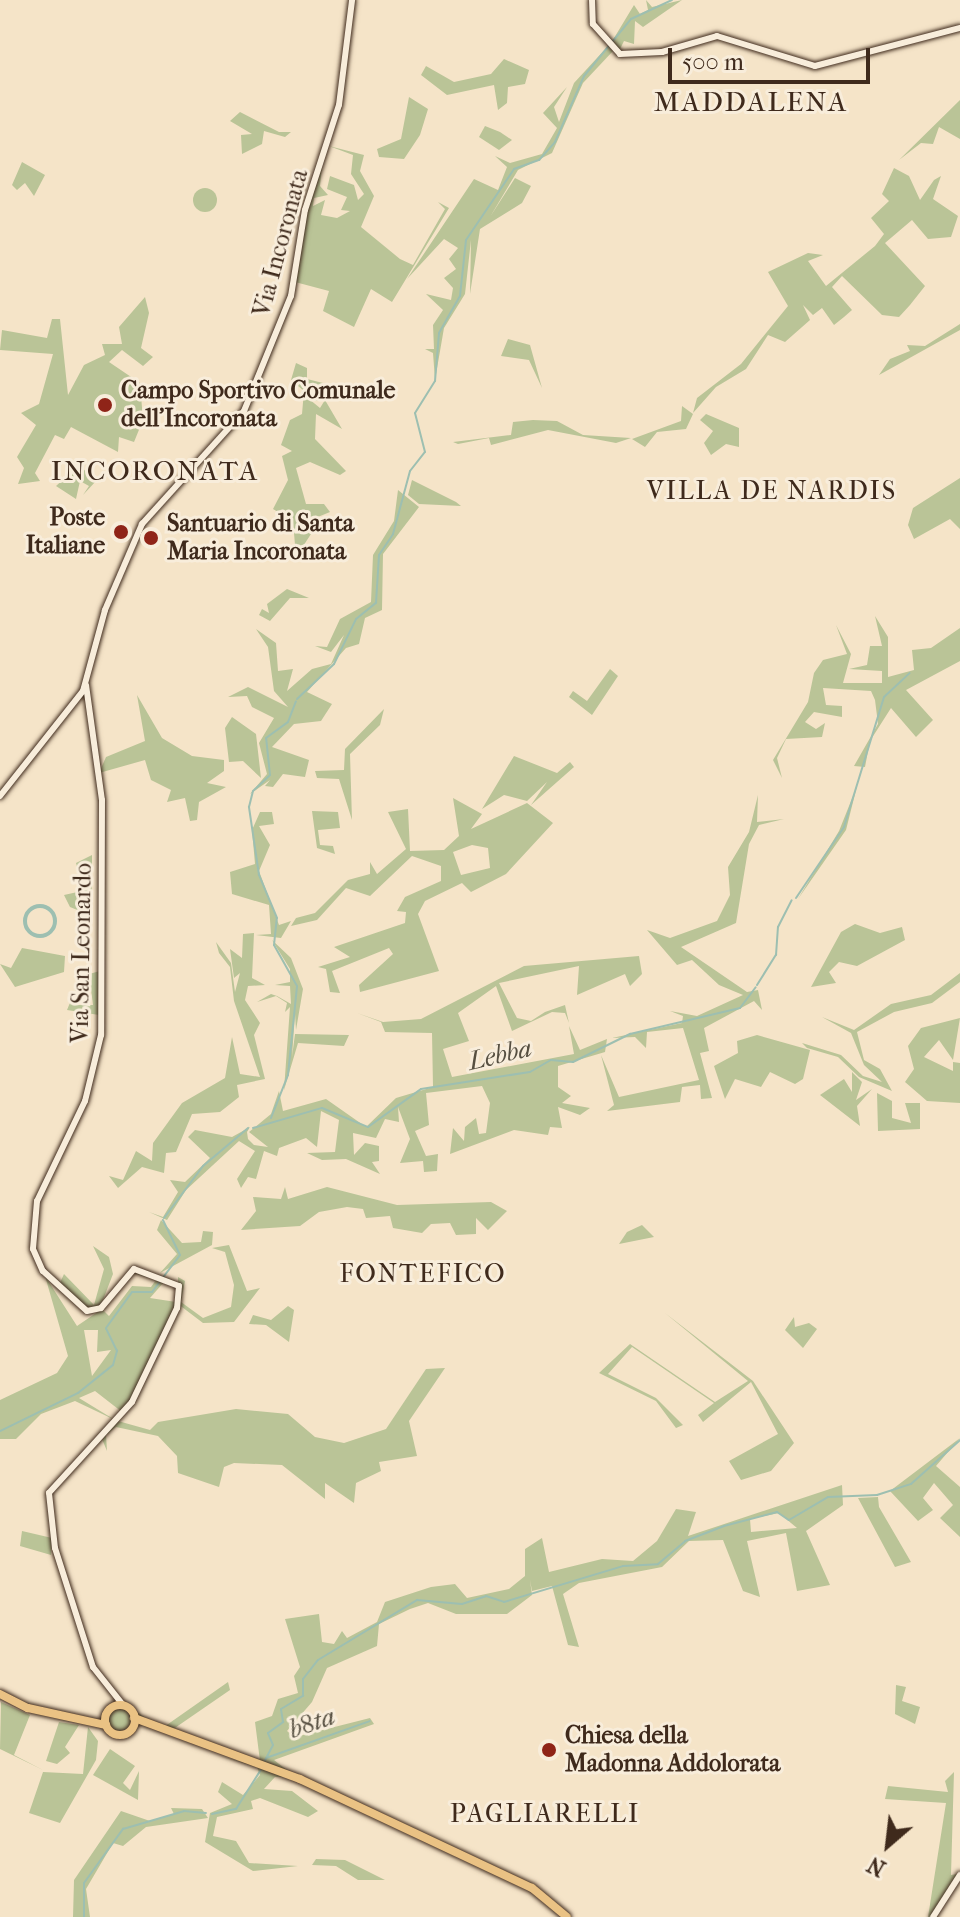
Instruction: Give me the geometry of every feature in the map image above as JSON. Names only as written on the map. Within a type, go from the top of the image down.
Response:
[{"type":"main road","points":[[0,1694],[34,1710],[94,1718],[106,1725],[147,1726],[271,1769],[487,1865],[567,1917]]},
{"type":"main road","points":[[94,1718],[116,1705]]},
{"type":"main road","points":[[106,1725],[116,1705]]},
{"type":"main road","points":[[116,1705],[130,1726]]},
{"type":"street","name":"Via Incoronata","points":[[0,796],[86,685],[105,610],[140,529],[237,422],[289,301],[305,210],[339,105],[352,0]]},
{"type":"street","points":[[592,0],[591,20],[611,48],[662,52],[717,36],[815,66],[960,28]]},
{"type":"street","name":"Via San Leonardo","points":[[86,685],[102,800],[101,1035],[85,1101],[37,1201],[33,1249],[43,1271],[87,1311],[98,1311],[134,1269],[162,1275],[177,1283],[179,1299],[132,1402],[49,1493],[55,1548],[93,1667],[116,1705]]},
{"type":"street","points":[[933,1917],[960,1875]]},
{"type":"green space","points":[[646,0],[652,7],[682,0],[643,27],[635,21],[634,44],[624,41],[619,51],[611,43],[634,5],[640,14],[648,10]]},
{"type":"green space","points":[[608,46],[613,51],[583,83],[552,153],[518,170],[490,217],[515,178],[531,186],[522,203],[480,229],[470,294],[471,240],[465,294],[444,328],[435,380],[433,353],[425,349],[434,349],[433,325],[443,310],[426,294],[451,300],[453,288],[444,278],[456,269],[449,259],[458,248],[444,239],[407,279],[474,179],[498,190],[507,167],[495,156],[510,163],[542,154],[557,128],[543,113],[567,87],[554,107],[559,122],[574,83]]},
{"type":"green space","points":[[504,59],[529,70],[525,84],[508,87],[507,103],[498,110],[494,85],[447,95],[421,75],[426,66],[454,82],[491,74]]},
{"type":"green space","points":[[409,97],[428,109],[420,135],[404,159],[379,157],[377,149],[401,139]]},
{"type":"green space","points":[[960,100],[960,139],[939,127],[933,144],[921,143],[899,160]]},
{"type":"green space","points":[[240,112],[279,132],[291,132],[285,137],[264,131],[262,144],[242,154],[241,135],[252,134],[230,121]]},
{"type":"green space","points":[[485,126],[512,140],[499,150],[479,137]]},
{"type":"green space","points":[[329,146],[364,155],[360,171],[374,196],[361,227],[400,259],[413,265],[445,209],[438,202],[449,208],[392,302],[371,289],[354,327],[323,311],[329,291],[295,282],[305,217],[322,166],[320,186],[328,195],[314,198],[313,206],[325,200],[321,215],[337,218],[350,211],[341,210],[347,197],[327,189],[330,176],[354,185],[358,200],[364,194],[351,174],[353,155]]},
{"type":"green space","points":[[22,162],[45,175],[34,196],[25,183],[17,190],[12,185]]},
{"type":"green space","points":[[894,168],[909,176],[920,200],[934,180],[941,176],[933,199],[958,216],[951,237],[928,239],[912,220],[885,243],[925,286],[910,305],[899,317],[882,315],[842,276],[832,287],[852,310],[834,325],[822,308],[813,315],[803,305],[810,320],[785,342],[768,335],[746,369],[716,387],[693,413],[697,398],[741,364],[788,306],[768,272],[808,253],[823,255],[808,261],[826,286],[875,246],[884,234],[871,218],[889,201],[882,194]]},
{"type":"green space","points":[[205,188],[216,195],[217,200],[210,211],[205,212],[194,205],[193,200],[200,189]]},
{"type":"green space","points":[[145,297],[149,313],[141,348],[153,357],[143,366],[122,350],[109,362],[140,383],[143,420],[134,442],[119,437],[118,452],[71,427],[64,439],[55,435],[35,473],[40,481],[18,484],[24,468],[17,457],[36,425],[21,413],[39,404],[53,354],[0,350],[2,330],[47,338],[52,319],[60,319],[68,395],[84,365],[105,355],[102,344],[122,344],[119,327]]},
{"type":"green space","points":[[960,324],[960,330],[879,375],[890,359],[910,351],[907,345],[925,346]]},
{"type":"green space","points":[[508,339],[530,345],[542,388],[529,360],[501,356]]},
{"type":"green space","points":[[296,363],[307,368],[307,379],[323,383],[318,401],[309,399],[320,408],[325,400],[342,429],[316,414],[315,439],[346,471],[340,475],[310,462],[296,468],[306,504],[324,504],[330,512],[308,521],[311,534],[296,557],[293,521],[273,509],[288,480],[282,456],[292,451],[281,445],[290,420],[302,414],[304,391],[291,380]]},
{"type":"green space","points":[[682,406],[693,414],[686,429],[657,432],[645,447],[632,439],[681,421]]},
{"type":"green space","points":[[706,414],[739,428],[739,447],[726,444],[711,455],[704,443],[713,431],[700,420]]},
{"type":"green space","points":[[557,421],[583,435],[631,438],[616,443],[548,430],[491,445],[489,438],[458,444],[453,442],[511,435],[513,422]]},
{"type":"green space","points":[[79,465],[96,481],[83,495],[89,486],[80,481],[76,499],[56,486]]},
{"type":"green space","points":[[960,478],[960,529],[950,519],[914,539],[908,525],[913,508]]},
{"type":"green space","points":[[412,480],[461,506],[419,504],[408,495]]},
{"type":"green space","points":[[398,490],[419,507],[383,554],[382,610],[365,618],[359,644],[346,648],[307,692],[332,704],[321,721],[294,724],[272,747],[309,760],[305,777],[283,774],[273,787],[265,786],[270,780],[250,794],[267,774],[259,743],[274,718],[252,707],[247,696],[228,697],[248,687],[288,707],[274,691],[268,647],[256,629],[276,643],[278,671],[293,669],[287,691],[312,669],[331,664],[344,635],[331,652],[315,646],[327,647],[340,619],[371,602],[373,555],[394,521]]},
{"type":"green space","points":[[287,589],[309,598],[290,598],[270,621],[259,615],[262,609],[269,613],[267,604]]},
{"type":"green space","points":[[875,616],[888,637],[888,677],[914,670],[912,650],[931,648],[960,628],[960,661],[906,690],[933,720],[916,737],[891,708],[870,741],[865,767],[854,766],[878,724],[875,700],[871,691],[823,688],[826,705],[842,706],[842,717],[814,712],[805,722],[816,729],[825,723],[822,737],[786,739],[777,758],[782,778],[773,760],[808,702],[814,673],[823,660],[847,654],[836,625],[851,654],[843,683],[882,683],[882,671],[849,669],[867,665],[870,646],[882,646]]},
{"type":"green space","points":[[610,669],[618,676],[592,715],[569,697],[573,691],[587,701]]},
{"type":"green space","points":[[137,695],[162,738],[192,756],[224,760],[224,771],[207,783],[226,787],[199,802],[197,820],[190,821],[185,798],[167,802],[171,790],[151,780],[145,760],[99,773],[106,757],[145,741]]},
{"type":"green space","points":[[384,709],[380,725],[350,754],[352,820],[339,779],[317,778],[315,771],[344,770],[345,749]]},
{"type":"green space","points":[[232,717],[256,734],[261,778],[243,761],[229,762],[225,728]]},
{"type":"green space","points":[[514,756],[557,773],[570,762],[574,767],[531,805],[547,782],[527,801],[504,795],[482,809]]},
{"type":"green space","points":[[857,786],[846,830],[798,899],[839,831]]},
{"type":"green space","points":[[758,795],[757,822],[784,819],[759,825],[749,844],[736,923],[681,947],[747,992],[758,990],[762,1010],[754,1001],[704,1028],[709,1051],[700,1053],[712,1098],[701,1099],[700,1085],[682,1087],[680,1102],[607,1111],[614,1105],[601,1055],[619,1097],[699,1080],[683,1028],[647,1032],[646,1048],[635,1037],[612,1038],[682,1023],[683,1016],[670,1011],[697,1016],[743,995],[719,985],[692,960],[677,965],[647,930],[670,938],[717,921],[730,895],[728,867],[749,832]]},
{"type":"green space","points":[[453,798],[482,814],[471,829],[527,803],[553,823],[506,874],[471,892],[462,883],[425,901],[418,914],[439,971],[360,992],[359,985],[393,954],[389,948],[332,971],[340,993],[330,992],[326,969],[318,967],[350,957],[334,947],[405,923],[406,912],[397,911],[405,897],[441,881],[441,866],[412,856],[370,896],[346,888],[317,920],[291,926],[296,918],[315,913],[348,880],[370,874],[370,862],[377,874],[406,849],[388,812],[408,809],[410,851],[444,850],[459,836]],"holes":[[[472,845],[488,848],[490,868],[461,875],[453,852]]]},
{"type":"green space","points":[[312,811],[338,812],[340,828],[318,830],[320,845],[333,846],[335,854],[317,848]]},
{"type":"green space","points":[[260,812],[272,812],[274,824],[259,826],[270,845],[259,871],[279,925],[291,921],[281,938],[256,935],[271,934],[269,905],[232,894],[230,872],[255,864],[252,830]]},
{"type":"green space","points":[[92,855],[92,916],[70,907],[64,895],[82,891],[78,903],[85,895],[76,863]]},
{"type":"green space","points":[[855,924],[880,933],[902,927],[905,940],[857,966],[839,962],[829,972],[836,983],[811,987],[841,932]]},
{"type":"green space","points":[[254,933],[252,978],[265,985],[248,986],[245,1000],[260,1023],[254,1035],[265,1079],[237,1085],[239,1097],[220,1112],[192,1114],[176,1152],[166,1153],[164,1173],[142,1167],[118,1188],[109,1176],[123,1180],[136,1151],[152,1161],[153,1143],[182,1103],[225,1078],[232,1037],[240,1074],[260,1077],[234,1001],[230,967],[219,953],[216,942],[231,963],[235,992],[240,973],[234,978],[230,949],[242,958],[243,934]]},
{"type":"green space","points":[[272,940],[291,958],[303,989],[296,1030],[295,1014],[292,1057],[295,1034],[349,1035],[344,1046],[298,1043],[284,1090],[290,1007],[285,1012],[287,1003],[276,996],[257,1002],[271,994],[277,996],[291,1004],[290,986],[275,985],[290,982],[290,969]]},
{"type":"green space","points":[[22,948],[65,956],[64,972],[15,987],[0,964],[11,968]]},
{"type":"green space","points":[[639,956],[642,974],[630,986],[625,974],[577,995],[579,966],[499,983],[517,1018],[531,1021],[565,1005],[569,1023],[565,1013],[552,1012],[512,1031],[496,986],[458,1013],[469,1041],[443,1049],[452,1077],[574,1054],[569,1026],[580,1050],[607,1039],[605,1052],[558,1066],[558,1087],[571,1096],[562,1103],[590,1108],[580,1115],[558,1107],[562,1128],[550,1127],[548,1135],[514,1130],[450,1154],[453,1128],[464,1141],[465,1127],[476,1118],[479,1134],[486,1133],[490,1103],[482,1086],[426,1093],[429,1125],[415,1131],[426,1156],[438,1154],[437,1171],[424,1172],[423,1161],[400,1163],[410,1139],[398,1107],[399,1122],[385,1119],[376,1138],[353,1133],[354,1155],[365,1143],[379,1146],[379,1161],[372,1162],[380,1174],[346,1159],[322,1160],[307,1153],[335,1152],[339,1120],[321,1111],[317,1147],[306,1138],[279,1148],[277,1156],[264,1151],[256,1179],[248,1177],[241,1188],[237,1179],[255,1151],[239,1141],[186,1190],[167,1220],[149,1212],[163,1217],[178,1192],[170,1180],[185,1182],[210,1158],[188,1137],[195,1130],[232,1137],[250,1127],[247,1132],[248,1139],[254,1145],[268,1147],[249,1132],[271,1114],[279,1091],[283,1111],[326,1099],[366,1127],[396,1098],[433,1087],[432,1033],[385,1032],[381,1022],[357,1013],[383,1022],[421,1019],[524,966]]},
{"type":"green space","points":[[83,971],[78,1005],[93,1005],[89,974],[100,971],[99,1015],[67,1010]]},
{"type":"green space","points":[[960,973],[960,982],[932,1003],[894,1012],[857,1032],[864,1060],[880,1069],[892,1091],[859,1077],[838,1057],[807,1048],[802,1043],[841,1055],[863,1076],[882,1082],[864,1065],[851,1033],[822,1017],[854,1030],[891,1004],[931,995]]},
{"type":"green space","points":[[960,1018],[953,1060],[939,1040],[924,1057],[953,1071],[953,1062],[960,1063],[960,1103],[927,1101],[905,1082],[914,1069],[908,1046],[921,1028]]},
{"type":"green space","points":[[757,1035],[810,1050],[803,1079],[795,1084],[770,1072],[761,1087],[735,1079],[725,1099],[714,1066],[738,1053],[737,1041]]},
{"type":"green space","points":[[852,1072],[862,1082],[856,1100],[872,1089],[857,1106],[860,1126],[820,1095],[844,1079],[852,1092]]},
{"type":"green space","points":[[877,1093],[892,1101],[892,1118],[911,1123],[905,1103],[920,1103],[920,1129],[878,1131]]},
{"type":"green space","points":[[285,1187],[288,1199],[327,1187],[397,1205],[491,1202],[507,1211],[488,1230],[476,1218],[476,1234],[456,1235],[450,1223],[431,1224],[422,1233],[393,1228],[390,1216],[366,1218],[363,1209],[347,1207],[319,1212],[300,1226],[241,1230],[256,1211],[253,1197],[281,1199]]},
{"type":"green space","points":[[161,1220],[182,1243],[201,1242],[203,1231],[213,1232],[212,1245],[160,1273],[177,1254],[157,1230]]},
{"type":"green space","points":[[642,1225],[654,1237],[619,1244],[627,1232]]},
{"type":"green space","points":[[229,1245],[247,1291],[260,1288],[234,1322],[203,1323],[178,1304],[178,1277],[185,1281],[181,1302],[203,1318],[231,1307],[234,1285],[225,1252],[212,1248]]},
{"type":"green space","points":[[93,1246],[109,1257],[113,1274],[101,1305],[90,1311],[59,1285],[64,1274],[94,1305],[104,1269]]},
{"type":"green space","points":[[143,1270],[175,1281],[177,1298],[175,1285],[164,1282],[150,1298],[176,1302],[137,1390],[122,1412],[95,1391],[79,1398],[115,1420],[75,1401],[41,1414],[16,1439],[0,1439],[0,1400],[57,1373],[68,1356],[45,1276],[77,1326],[102,1309],[109,1316],[132,1286],[151,1287],[156,1280],[132,1273]],"holes":[[[84,1330],[98,1330],[97,1352],[111,1350],[92,1376]]]},
{"type":"green space","points":[[288,1306],[294,1310],[289,1342],[266,1325],[249,1324],[253,1315],[271,1320]]},
{"type":"green space","points":[[665,1313],[753,1381],[794,1443],[771,1471],[741,1480],[729,1461],[778,1434],[751,1382],[703,1422],[698,1415],[714,1403],[632,1347],[608,1374],[656,1398],[683,1425],[676,1428],[656,1401],[599,1373],[630,1344],[715,1402],[748,1381]]},
{"type":"green space","points":[[794,1317],[795,1327],[809,1323],[817,1329],[803,1348],[785,1330]]},
{"type":"green space","points":[[445,1368],[409,1421],[417,1456],[379,1462],[381,1471],[356,1483],[354,1503],[325,1483],[325,1499],[282,1465],[234,1463],[224,1467],[219,1487],[178,1473],[177,1456],[158,1436],[116,1427],[106,1435],[107,1451],[102,1439],[118,1421],[150,1430],[158,1422],[236,1409],[288,1414],[315,1437],[344,1443],[386,1429],[426,1369]]},
{"type":"green space","points":[[960,1438],[936,1466],[960,1487],[960,1537],[940,1518],[953,1505],[934,1483],[923,1498],[933,1510],[918,1521],[890,1491]]},
{"type":"green space","points":[[842,1485],[843,1505],[806,1531],[830,1585],[797,1591],[786,1533],[747,1541],[760,1597],[743,1591],[723,1540],[689,1541],[662,1567],[579,1583],[563,1594],[579,1647],[568,1645],[552,1586],[532,1591],[530,1580],[532,1595],[507,1614],[456,1614],[428,1603],[379,1624],[377,1646],[327,1668],[312,1702],[287,1731],[295,1737],[370,1718],[374,1724],[274,1760],[292,1774],[260,1761],[255,1722],[272,1716],[278,1699],[298,1693],[294,1676],[300,1667],[285,1619],[319,1614],[322,1642],[334,1644],[342,1631],[347,1638],[377,1622],[385,1602],[431,1587],[455,1584],[467,1598],[509,1589],[525,1576],[525,1549],[542,1538],[549,1572],[602,1559],[633,1561],[657,1541],[676,1509],[696,1512],[688,1536]],"holes":[[[779,1513],[797,1528],[751,1532],[750,1519]]]},
{"type":"green space","points":[[878,1497],[879,1507],[911,1562],[895,1567],[858,1498]]},
{"type":"green space","points":[[22,1531],[52,1538],[51,1555],[20,1546]]},
{"type":"green space","points":[[228,1682],[230,1690],[169,1732],[161,1729]]},
{"type":"green space","points":[[896,1685],[906,1687],[902,1701],[920,1707],[915,1724],[895,1714]]},
{"type":"green space","points":[[1,1702],[30,1715],[14,1755],[43,1770],[0,1749]]},
{"type":"green space","points":[[129,1706],[160,1728],[137,1719]]},
{"type":"green space","points":[[119,1707],[130,1714],[131,1719],[124,1730],[119,1731],[108,1724],[107,1719],[114,1708]]},
{"type":"green space","points":[[59,1722],[79,1725],[65,1747],[70,1753],[57,1764],[46,1761]]},
{"type":"green space","points":[[88,1727],[98,1741],[96,1760],[60,1823],[29,1813],[43,1772],[83,1774]]},
{"type":"green space","points":[[110,1749],[135,1766],[123,1783],[130,1790],[139,1771],[138,1800],[93,1775]]},
{"type":"green space","points":[[219,1756],[292,1777],[275,1777],[264,1789],[292,1791],[318,1811],[308,1817],[260,1798],[251,1801],[253,1809],[217,1817],[213,1836],[236,1841],[249,1863],[298,1866],[253,1871],[205,1842],[210,1813],[232,1804],[218,1792],[222,1782],[243,1795],[260,1775],[257,1767]]},
{"type":"green space","points":[[954,1772],[951,1875],[957,1874],[932,1917],[928,1917],[946,1803],[885,1799],[888,1786],[948,1792],[945,1781]]},
{"type":"green space","points":[[171,1808],[202,1809],[208,1818],[146,1827],[123,1846],[113,1843],[86,1889],[90,1917],[73,1917],[74,1880],[121,1811],[150,1821],[174,1814]]},
{"type":"green space","points":[[316,1859],[345,1860],[385,1880],[358,1880],[336,1866],[312,1865]]},
{"type":"waterway","points":[[297,699],[334,664],[356,619],[376,603],[379,555],[393,534],[410,471],[425,452],[415,413],[435,381],[439,333],[460,296],[466,240],[514,169],[539,160],[555,142],[584,76],[631,19],[672,0]]},
{"type":"waterway","name":"Lebba","points":[[796,898],[844,827],[884,697],[910,673]]},
{"type":"waterway","points":[[271,1118],[288,1075],[297,986],[274,945],[277,918],[259,875],[249,807],[253,791],[270,775],[266,738],[288,722],[296,701]]},
{"type":"waterway","name":"Lebba","points":[[757,985],[776,955],[778,927],[792,900]]},
{"type":"waterway","points":[[40,906],[51,910],[55,921],[51,932],[40,936],[29,932],[25,921],[29,910],[40,906]]},
{"type":"waterway","name":"Lebba","points":[[253,1128],[322,1108],[368,1127],[421,1089],[530,1072],[551,1060],[573,1062],[630,1034],[740,1008],[756,987]]},
{"type":"waterway","name":"Lebba","points":[[164,1218],[203,1166],[248,1128]]},
{"type":"waterway","points":[[0,1431],[78,1393],[113,1365],[117,1351],[106,1328],[132,1292],[152,1292],[180,1255],[163,1220]]},
{"type":"waterway","points":[[264,1762],[273,1745],[268,1733],[283,1722],[281,1709],[303,1696],[303,1679],[318,1660],[417,1600],[462,1604],[486,1596],[504,1602],[623,1566],[658,1564],[685,1541],[724,1526],[777,1512],[789,1520],[828,1497],[877,1495],[911,1484],[960,1440]]},
{"type":"waterway","name":"b8ta","points":[[266,1758],[370,1721]]},
{"type":"waterway","points":[[212,1814],[236,1809],[262,1768]]},
{"type":"waterway","points":[[84,1917],[84,1883],[123,1829],[184,1811],[206,1813]]},
{"type":"place","name":"Campo Sportivo Comunale dell'Incoronata","points":[[105,405]]},
{"type":"place","name":"Poste Italiane","points":[[121,532]]},
{"type":"place","name":"Santuario di Santa Maria Incoronata","points":[[151,538]]},
{"type":"place","name":"Chiesa della Madonna Addolorata","points":[[549,1750]]},
{"type":"district","name":"MADDALENA","points":[[751,102]]},
{"type":"district","name":"INCORONATA","points":[[155,471]]},
{"type":"district","name":"VILLA DE NARDIS","points":[[772,491]]},
{"type":"district","name":"FONTEFICO","points":[[423,1274]]},
{"type":"district","name":"PAGLIARELLI","points":[[545,1814]]}]
